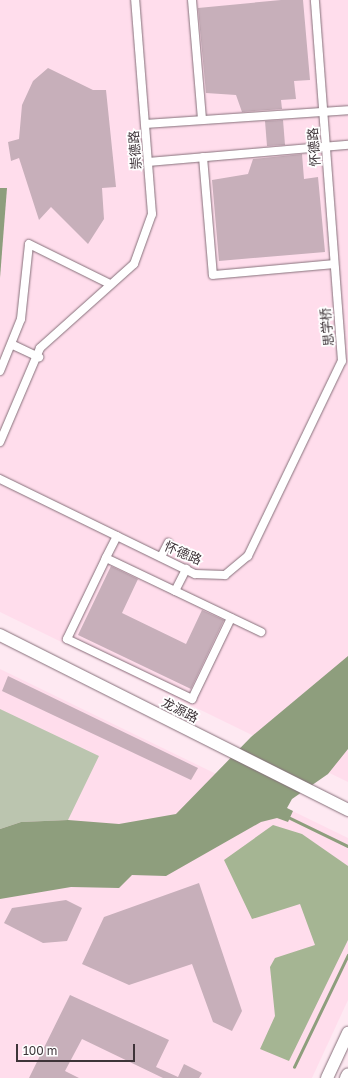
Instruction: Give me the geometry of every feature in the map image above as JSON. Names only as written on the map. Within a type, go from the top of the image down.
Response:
[{"type":"main road","name":"龙源路","points":[[0,635],[348,810]]},
{"type":"main road","points":[[326,1078],[348,1033]]},
{"type":"main road","points":[[346,1078],[348,1074]]},
{"type":"street","name":"崇德路","points":[[0,442],[39,357],[40,348],[134,264],[152,214],[135,0]]},
{"type":"street","points":[[192,0],[202,120]]},
{"type":"street","name":"怀德路","points":[[315,0],[336,291]]},
{"type":"street","points":[[145,124],[348,110]]},
{"type":"street","points":[[148,162],[348,145]]},
{"type":"street","points":[[203,157],[213,275],[334,264]]},
{"type":"street","points":[[0,371],[13,345],[21,319],[29,244],[110,284]]},
{"type":"street","name":"思学桥","points":[[336,291],[342,361]]},
{"type":"street","points":[[13,345],[39,357]]},
{"type":"street","name":"怀德路","points":[[0,479],[195,574],[225,575],[248,556],[342,361]]},
{"type":"street","points":[[117,536],[67,639],[192,699],[231,618]]},
{"type":"street","points":[[162,557],[168,543]]},
{"type":"street","points":[[106,558],[261,632]]},
{"type":"street","points":[[175,591],[186,569]]},
{"type":"shaded area","points":[[0,0],[348,0],[348,782],[0,612]]},
{"type":"shaded area","points":[[0,188],[7,188],[0,278]]},
{"type":"shaded area","points":[[348,656],[348,749],[328,774],[292,799],[287,808],[293,811],[288,822],[277,818],[261,822],[166,876],[132,875],[119,888],[71,887],[0,899],[0,829],[21,822],[68,820],[119,824],[176,814],[251,737]]},
{"type":"shaded area","points":[[0,669],[348,838],[348,1000],[312,1078],[0,1078]]},
{"type":"shaded area","points":[[0,709],[99,756],[68,820],[21,822],[0,829]]},
{"type":"shaded area","points":[[273,825],[302,834],[348,866],[348,940],[289,1061],[260,1049],[275,1016],[270,967],[275,958],[315,945],[300,904],[252,919],[224,860]]},
{"type":"building","points":[[281,0],[303,0],[310,80],[294,81],[296,99],[281,100],[282,109],[242,112],[236,95],[206,93],[198,8]]},
{"type":"building","points":[[48,68],[93,90],[106,90],[116,187],[102,188],[104,219],[88,244],[51,207],[39,220],[19,158],[11,161],[8,142],[19,139],[22,105],[33,81]]},
{"type":"building","points":[[283,120],[285,145],[267,146],[265,121]]},
{"type":"building","points":[[302,154],[304,179],[318,177],[325,252],[219,261],[212,180],[248,174],[253,159]]},
{"type":"building","points":[[111,566],[138,579],[122,613],[186,644],[202,610],[224,620],[191,689],[78,635]]},
{"type":"building","points":[[8,676],[198,768],[191,780],[2,691]]},
{"type":"building","points":[[199,883],[242,1011],[232,1031],[213,1022],[192,964],[129,985],[82,964],[104,917]]},
{"type":"building","points":[[66,900],[82,908],[67,941],[43,943],[4,923],[12,908]]},
{"type":"building","points":[[70,995],[169,1040],[156,1067],[178,1077],[184,1064],[202,1073],[199,1078],[163,1078],[82,1039],[65,1071],[79,1078],[29,1078]]},
{"type":"waterway","points":[[290,818],[348,846]]},
{"type":"waterway","points":[[294,1067],[348,955]]}]
